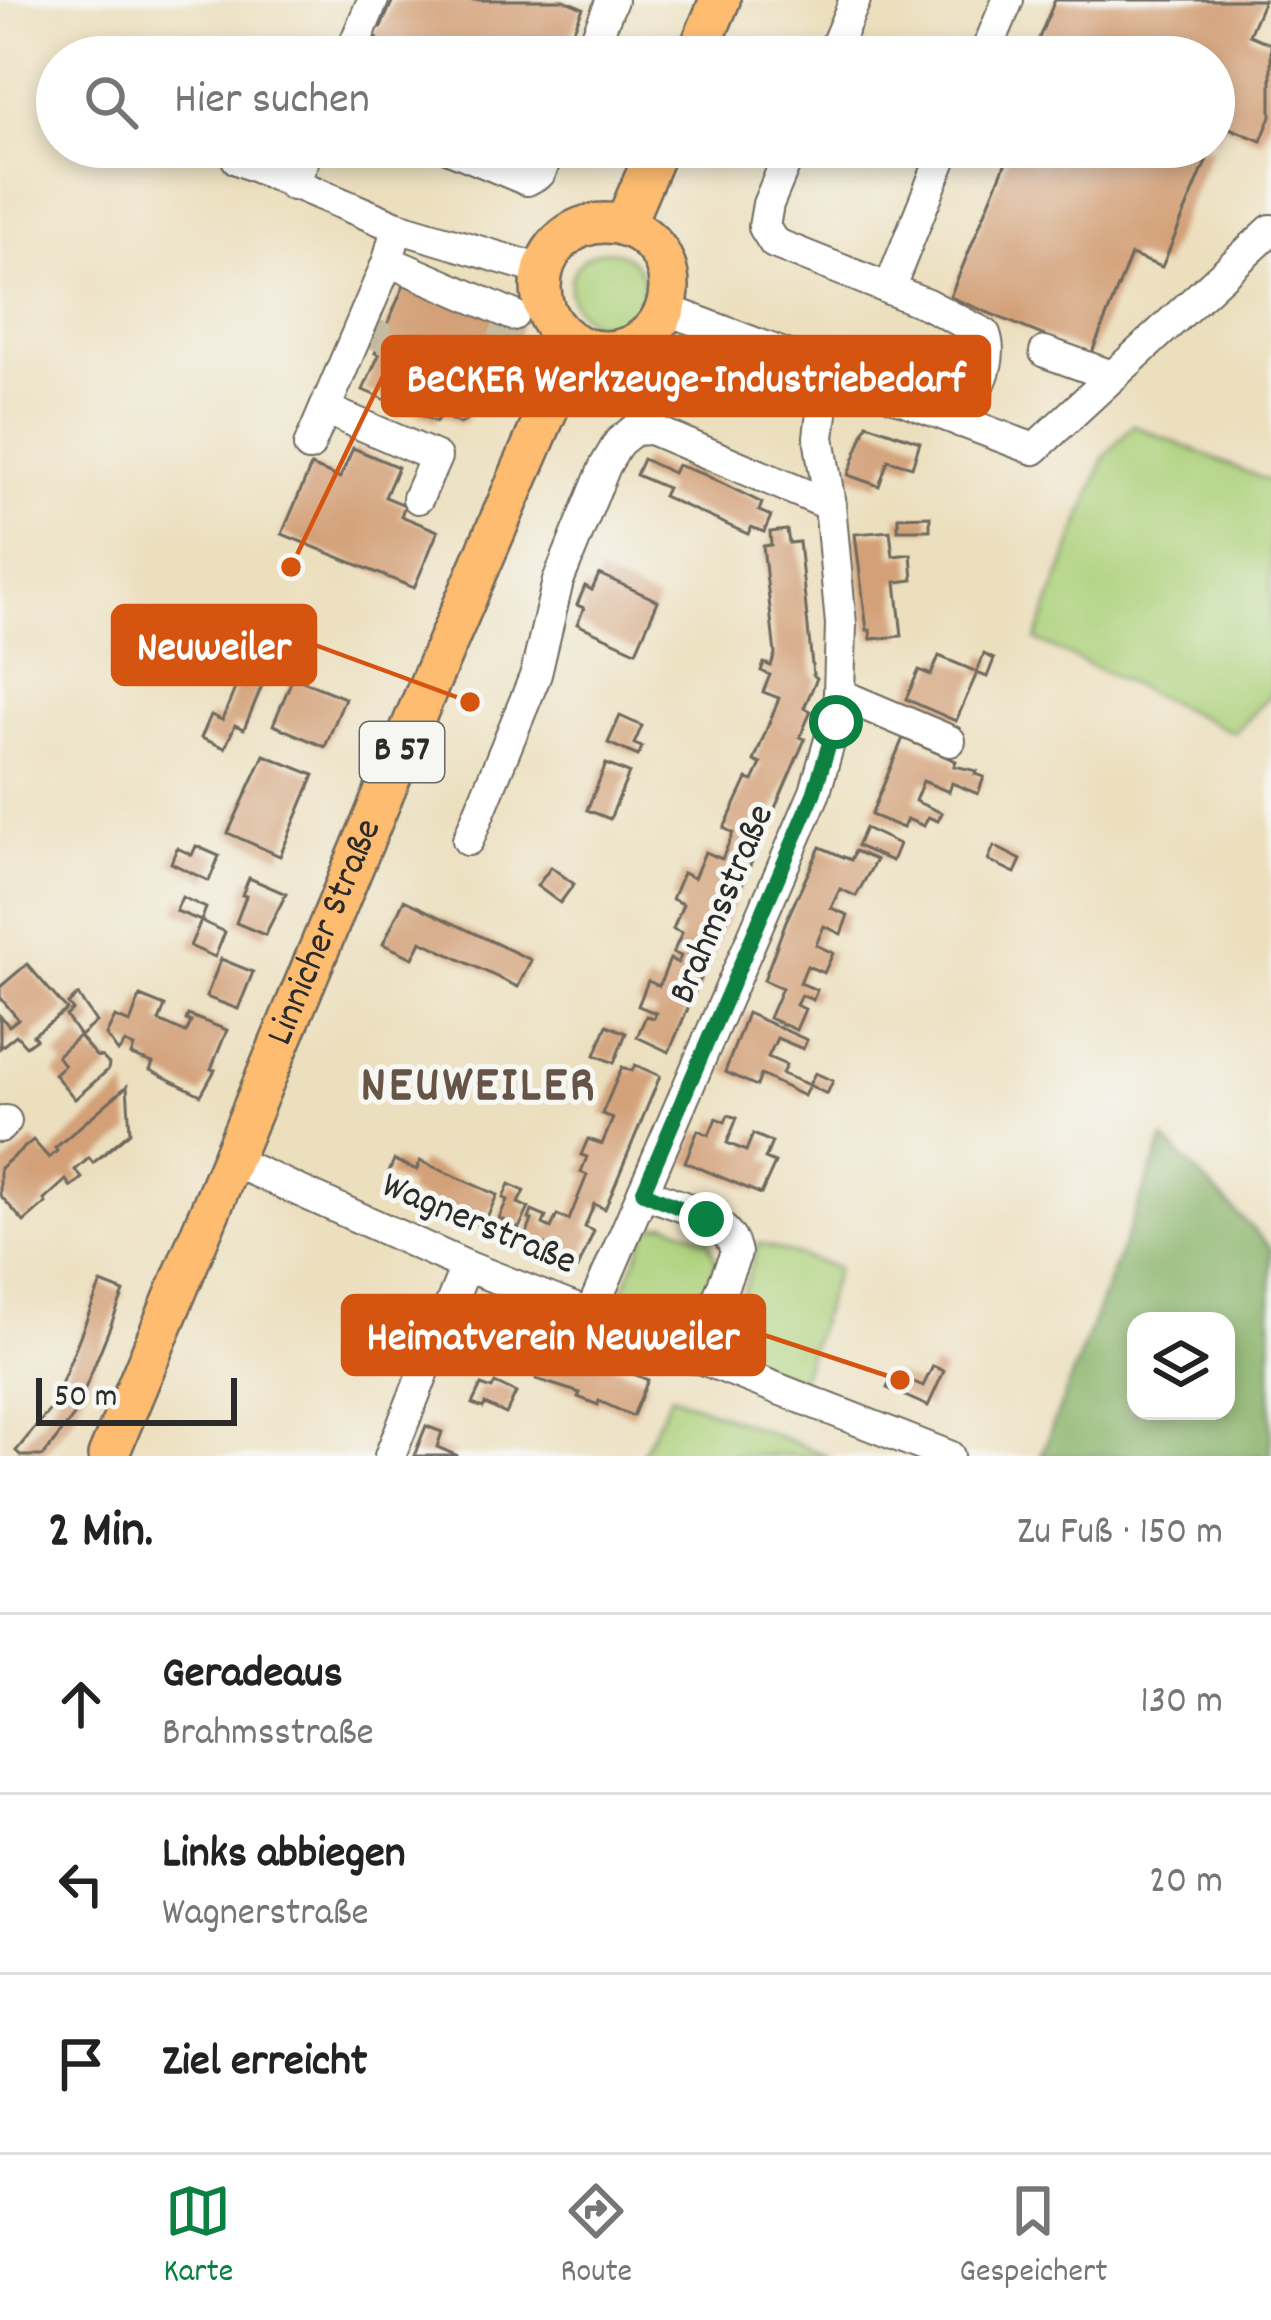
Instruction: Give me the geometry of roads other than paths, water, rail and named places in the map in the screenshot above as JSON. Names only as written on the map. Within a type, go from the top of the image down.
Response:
[{"type":"main road","points":[[705,36],[721,0]]},
{"type":"main road","points":[[625,226],[649,168]]},
{"type":"main road","points":[[584,226],[625,226],[657,250],[666,268],[665,309],[651,332],[628,347],[602,351],[575,344],[546,313],[540,292],[542,270],[565,236],[584,226]]},
{"type":"main road","name":"Linnicher Straße","points":[[107,1456],[575,344]]},
{"type":"street","points":[[358,36],[374,0]]},
{"type":"street","points":[[597,36],[612,0]]},
{"type":"street","points":[[840,36],[855,0]]},
{"type":"street","points":[[993,36],[1008,0]]},
{"type":"street","points":[[257,168],[397,227],[542,270]]},
{"type":"street","points":[[292,184],[299,168]]},
{"type":"street","points":[[497,168],[526,180],[542,168]]},
{"type":"street","points":[[783,168],[764,227],[774,243],[927,304],[985,334],[988,363],[962,422]]},
{"type":"street","points":[[889,290],[938,168]]},
{"type":"street","points":[[309,446],[388,261],[397,227]]},
{"type":"street","points":[[665,309],[1034,449],[1271,230]]},
{"type":"street","points":[[388,261],[513,315]]},
{"type":"street","points":[[1046,352],[1112,376]]},
{"type":"street","name":"Brahmsstraße","points":[[590,1315],[814,793],[836,722],[842,624],[819,437],[824,398],[836,374]]},
{"type":"street","points":[[325,409],[436,457],[418,498]]},
{"type":"street","points":[[468,840],[536,674],[558,580],[604,466],[619,442],[634,430],[651,429],[830,506]]},
{"type":"street","points":[[839,694],[950,741]]},
{"type":"street","name":"Wagnerstraße","points":[[232,1161],[466,1266],[949,1456]]},
{"type":"street","points":[[643,1192],[724,1228],[734,1241],[730,1271],[694,1358]]},
{"type":"street","points":[[391,1456],[466,1266]]},
{"type":"tunnel","points":[[359,327],[484,381],[513,315]]},
{"type":"place","name":"BeCKER Werkzeuge-Industriebedarf","points":[[291,567]]},
{"type":"place","name":"Neuweiler","points":[[470,702]]},
{"type":"place","name":"Heimatverein Neuweiler","points":[[900,1380]]},
{"type":"district","name":"NEUWEILER","points":[[479,1089]]}]
